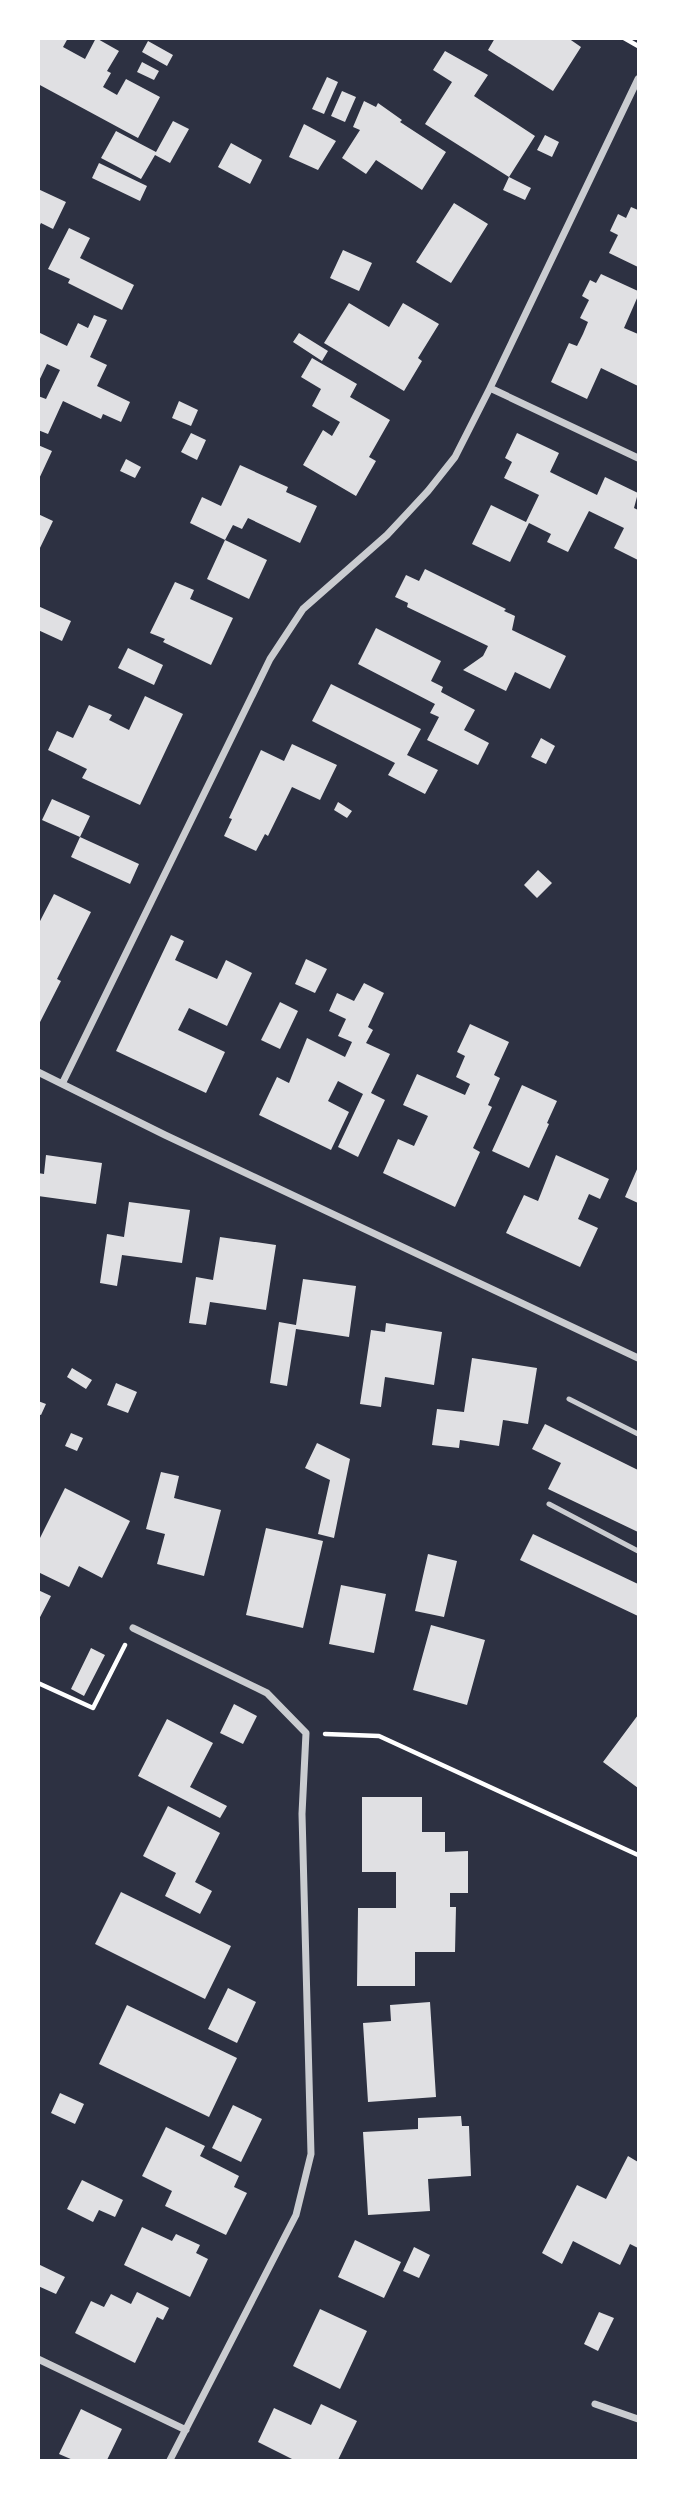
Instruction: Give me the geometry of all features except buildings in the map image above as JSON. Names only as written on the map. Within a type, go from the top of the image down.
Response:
[{"type":"street","points":[[63,1083],[264,671],[290,626],[320,593],[387,535],[455,457],[639,79]]},
{"type":"street","points":[[490,388],[639,458]]},
{"type":"street","points":[[38,1072],[639,1358]]},
{"type":"street","points":[[133,1628],[267,1693],[306,1733],[302,1814],[311,2154],[296,2215],[170,2460]]},
{"type":"street","points":[[38,2359],[186,2430]]},
{"type":"street","points":[[596,2404],[639,2420]]},
{"type":"lane","points":[[569,1399],[639,1434]]},
{"type":"lane","points":[[549,1504],[639,1551]]},
{"type":"path","points":[[624,38],[639,46]]},
{"type":"path","points":[[38,1683],[93,1708],[133,1628]]},
{"type":"path","points":[[306,1733],[379,1736],[639,1855]]}]
